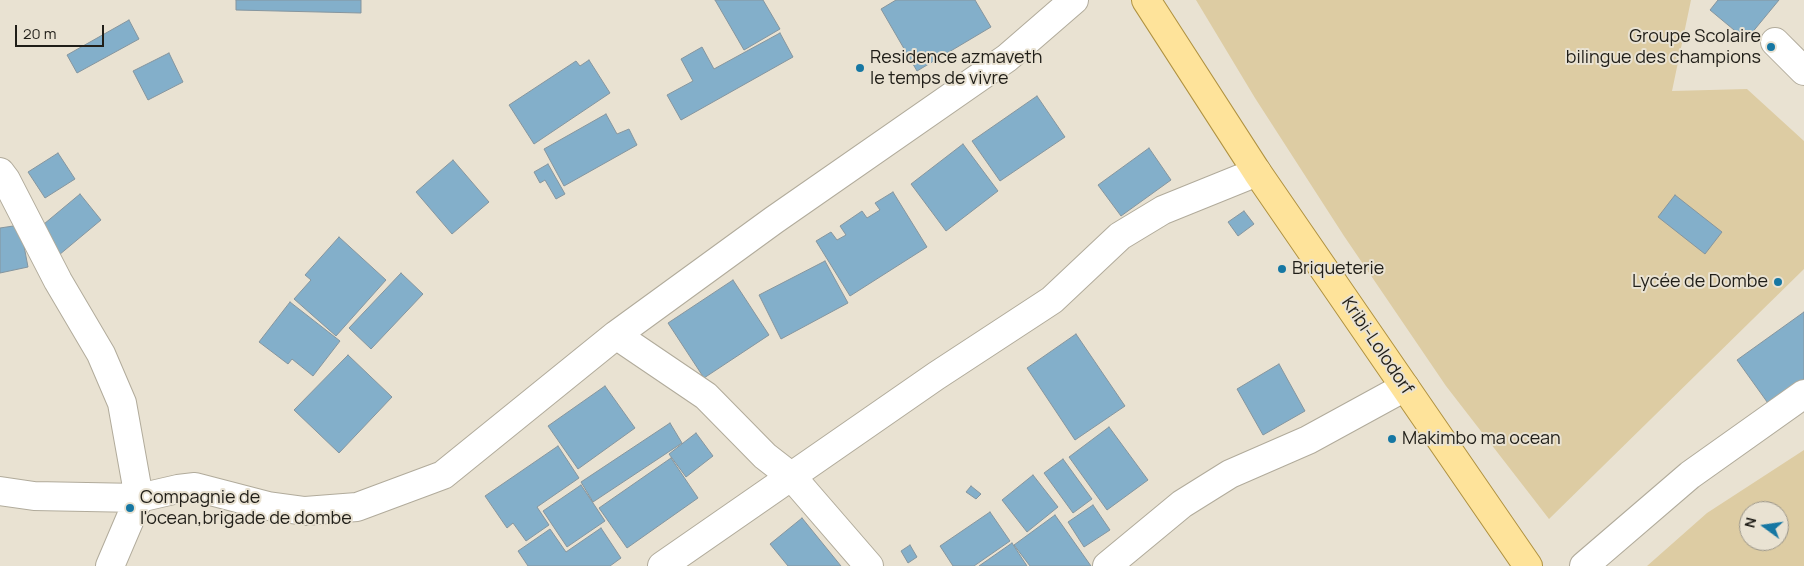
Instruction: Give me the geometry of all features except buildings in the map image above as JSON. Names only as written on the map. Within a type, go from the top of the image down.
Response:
[{"type":"main road","name":"Kribi-Lolodorf","points":[[1146,0],[1258,172],[1528,566]]},
{"type":"street","points":[[0,491],[34,496],[139,498],[195,487],[268,506],[304,511],[357,507],[443,475],[616,335],[774,220],[1007,58],[1074,0]]},
{"type":"street","points":[[1775,42],[1804,71]]},
{"type":"street","points":[[0,172],[6,180],[58,281],[101,354],[122,403],[139,498],[110,566]]},
{"type":"street","points":[[662,566],[936,376],[1052,300],[1120,236],[1163,210],[1258,172]]},
{"type":"street","points":[[616,335],[706,396],[765,456],[792,477],[869,566]]},
{"type":"street","points":[[1107,566],[1182,504],[1230,474],[1308,440],[1405,387]]},
{"type":"street","points":[[1584,566],[1690,475],[1804,394]]},
{"type":"shaded area","points":[[1196,0],[1691,0],[1672,91],[1747,89],[1804,141],[1804,269],[1549,519],[1446,386],[1344,236],[1255,98]]},
{"type":"shaded area","points":[[1804,450],[1804,566],[1647,566],[1707,513]]},
{"type":"place","name":"Groupe Scolaire bilingue des champions","points":[[1771,47]]},
{"type":"place","name":"Residence azmaveth le temps de vivre","points":[[860,68]]},
{"type":"place","name":"Briqueterie","points":[[1282,269]]},
{"type":"place","name":"Lycée de Dombe","points":[[1778,282]]},
{"type":"place","name":"Makimbo ma ocean","points":[[1392,439]]},
{"type":"place","name":"Compagnie de l'ocean,brigade de dombe","points":[[130,508]]}]
